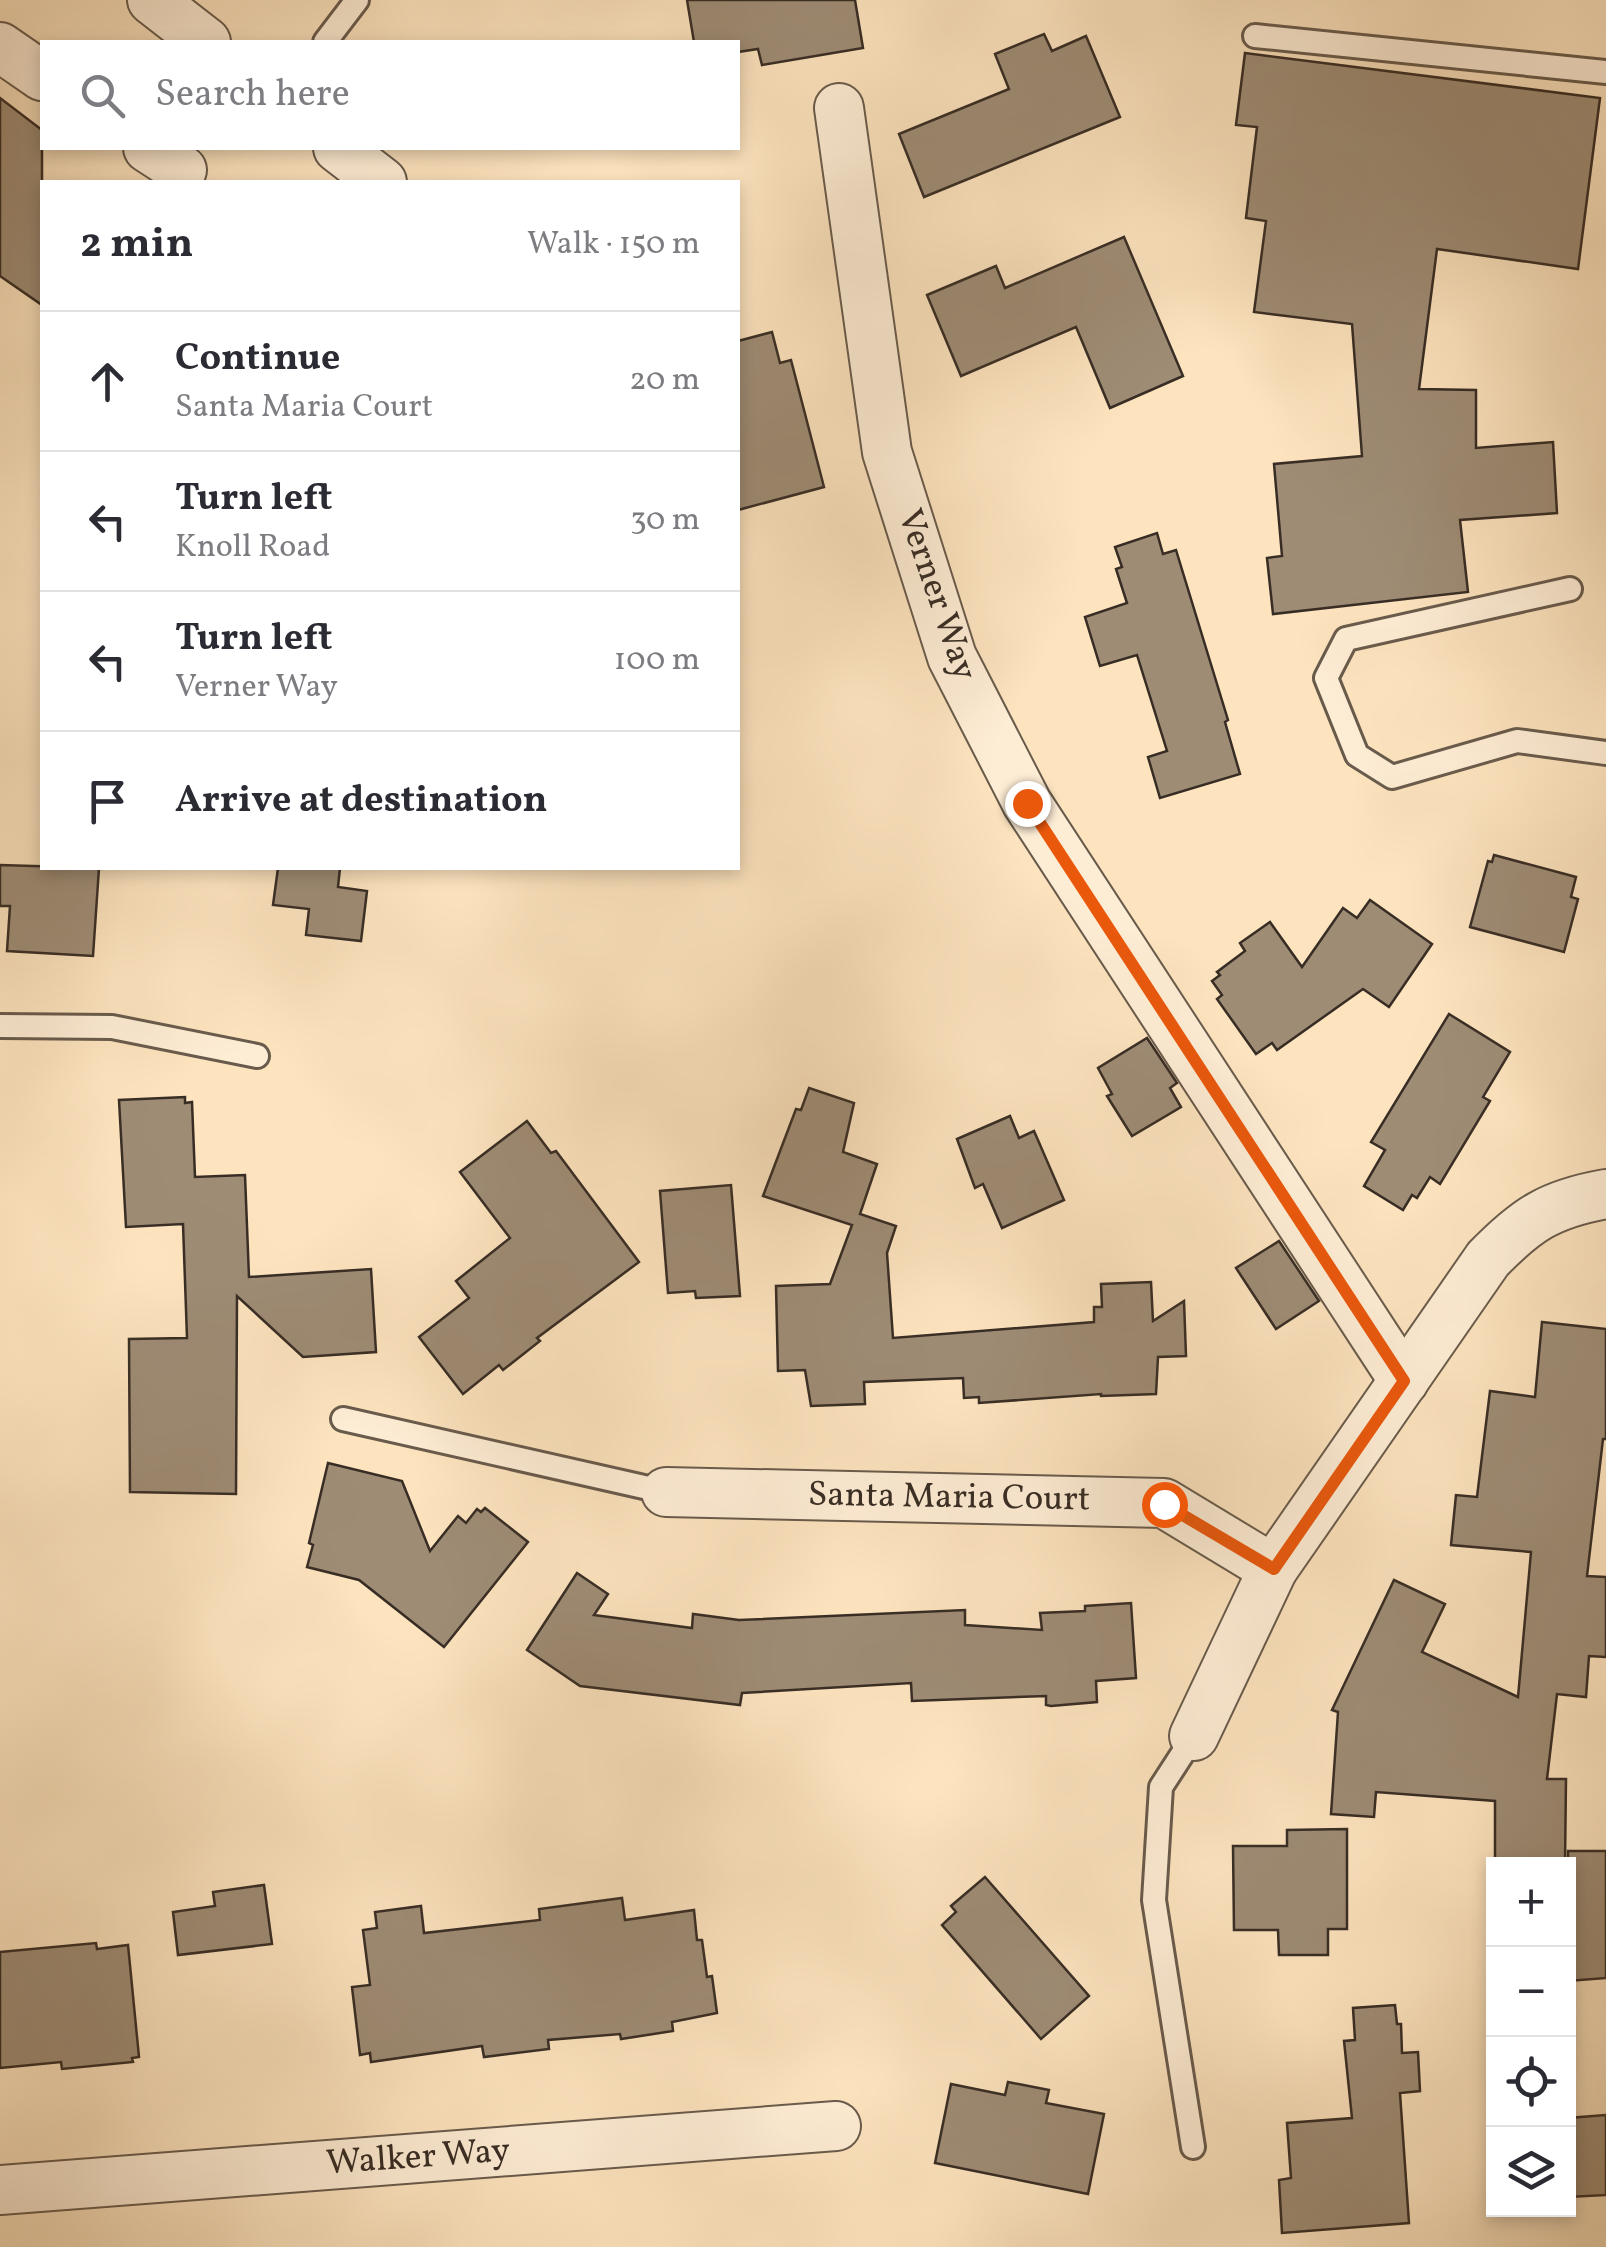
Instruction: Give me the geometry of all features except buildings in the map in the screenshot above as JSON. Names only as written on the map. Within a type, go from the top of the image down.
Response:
[{"type":"street","points":[[152,0],[203,40]]},
{"type":"street","points":[[0,48],[40,75]]},
{"type":"street","name":"Verner Way","points":[[840,108],[887,452],[952,657],[1027,803],[1404,1381]]},
{"type":"street","points":[[341,150],[379,180]]},
{"type":"street","points":[[1194,1736],[1274,1569],[1488,1259],[1521,1225],[1568,1200],[1606,1194]]},
{"type":"street","name":"Santa Maria Court","points":[[666,1492],[1164,1504],[1274,1569]]},
{"type":"street","name":"Walker Way","points":[[0,2190],[836,2126]]},
{"type":"lane","points":[[327,40],[357,0]]},
{"type":"lane","points":[[1255,36],[1606,72]]},
{"type":"lane","points":[[1570,589],[1346,638],[1326,678],[1356,756],[1392,777],[1518,741],[1606,753]]},
{"type":"lane","points":[[0,1026],[112,1027],[256,1056]]},
{"type":"lane","points":[[343,1419],[666,1492]]},
{"type":"lane","points":[[1193,2146],[1154,1900],[1161,1787],[1194,1736]]},
{"type":"route","points":[[1027,803],[1404,1381],[1274,1569],[1164,1504]]}]
